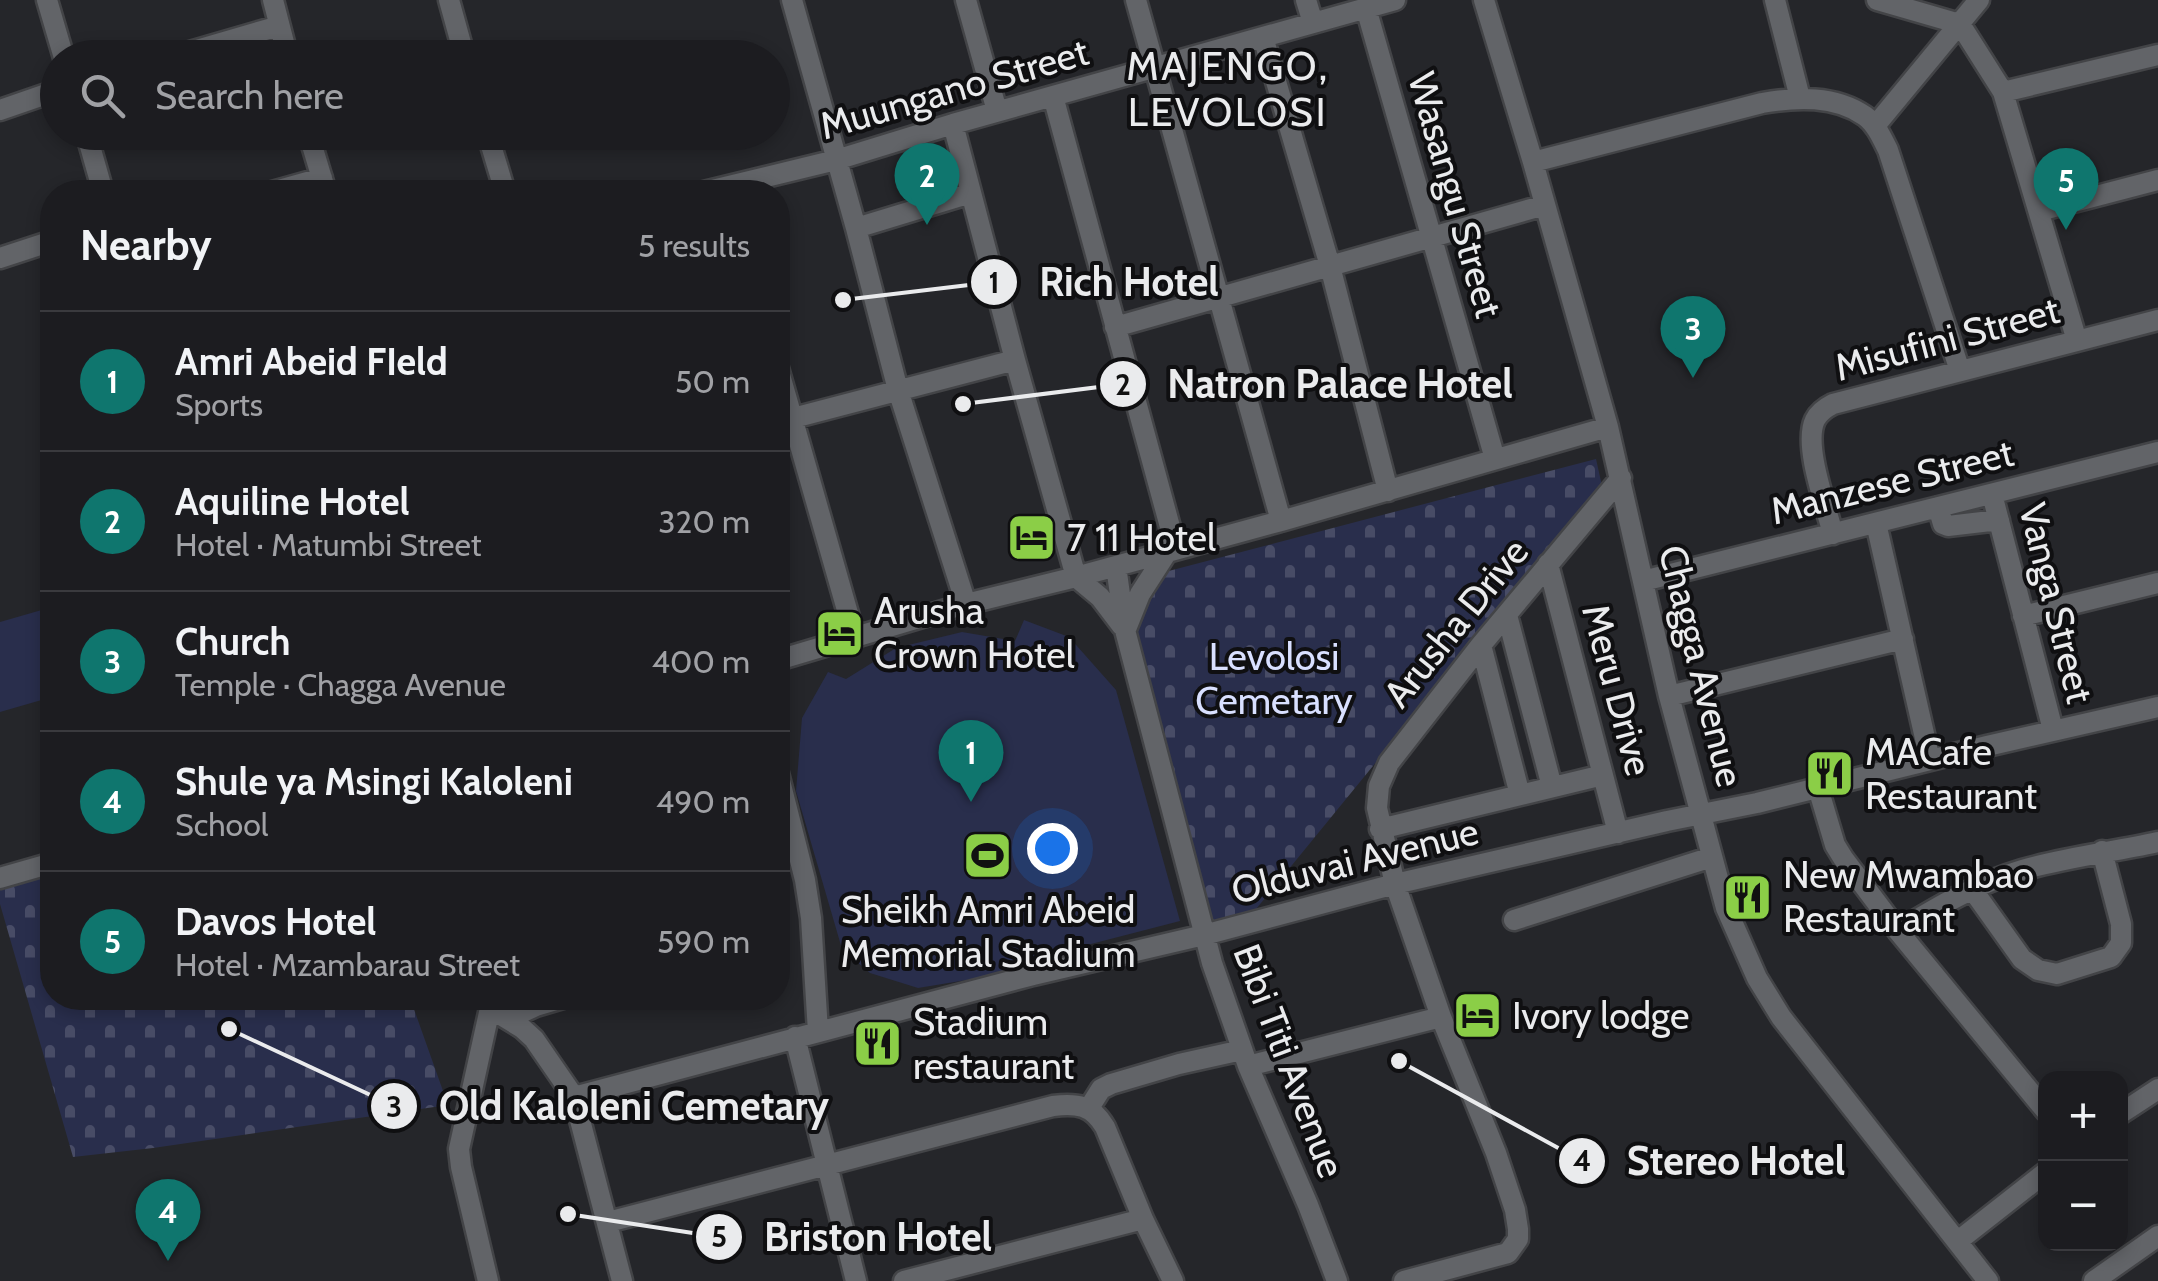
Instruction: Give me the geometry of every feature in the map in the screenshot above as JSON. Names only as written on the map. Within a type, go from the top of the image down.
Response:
[{"type":"street","points":[[47,0],[59,40]]},
{"type":"street","points":[[272,0],[283,40]]},
{"type":"street","points":[[449,0],[460,40]]},
{"type":"street","points":[[792,0],[898,390],[966,604]]},
{"type":"street","points":[[966,0],[997,111]]},
{"type":"street","points":[[1136,0],[1280,521]]},
{"type":"street","points":[[1306,0],[1313,23]]},
{"type":"street","name":"Muungano Street","points":[[763,180],[1395,0]]},
{"type":"street","name":"Chagga Avenue","points":[[1484,0],[1622,478],[1670,696],[1726,908],[1747,958],[1781,1017],[1988,1281]]},
{"type":"street","points":[[1775,0],[1800,98]]},
{"type":"street","points":[[1877,0],[1960,24],[2002,92],[2077,341]]},
{"type":"street","points":[[1874,126],[1979,0]]},
{"type":"street","name":"Wasangu Street","points":[[1366,8],[1495,459]]},
{"type":"street","points":[[231,40],[279,26]]},
{"type":"street","points":[[1262,37],[1330,266],[1388,491]]},
{"type":"street","points":[[2002,92],[2158,55]]},
{"type":"street","points":[[0,110],[40,96]]},
{"type":"street","points":[[1053,96],[1172,551]]},
{"type":"street","points":[[1533,162],[1762,103],[1800,98],[1846,107],[1874,126],[1888,150],[1960,371]]},
{"type":"street","points":[[953,124],[1076,577],[1100,596],[1125,630]]},
{"type":"street","points":[[91,150],[99,180]]},
{"type":"street","points":[[315,150],[323,180]]},
{"type":"street","points":[[492,150],[501,180]]},
{"type":"street","points":[[2040,210],[2158,180]]},
{"type":"street","points":[[856,228],[971,193]]},
{"type":"street","points":[[1115,327],[1545,206]]},
{"type":"street","points":[[0,258],[40,245]]},
{"type":"street","name":"Misufini Street","points":[[1833,534],[1811,436],[1817,416],[1833,404],[2158,320]]},
{"type":"street","points":[[790,419],[1015,360]]},
{"type":"street","points":[[790,657],[966,604],[1172,551],[1608,427]]},
{"type":"street","points":[[790,436],[855,638]]},
{"type":"street","name":"Manzese Street","points":[[1643,581],[2158,452]]},
{"type":"street","name":"Arusha Drive","points":[[1404,1281],[1508,1253],[1518,1239],[1516,1210],[1441,1018],[1395,884],[1380,829],[1377,795],[1389,762],[1622,478]]},
{"type":"street","name":"Vanga Street","points":[[1992,494],[2053,730]]},
{"type":"street","points":[[1938,507],[1943,524],[1948,526],[1998,520]]},
{"type":"street","points":[[1876,523],[1930,760]]},
{"type":"street","points":[[1125,630],[1140,594],[1172,551]]},
{"type":"street","name":"Meru Drive","points":[[1548,564],[1618,833]]},
{"type":"street","name":"Bibi Titi Avenue","points":[[1116,566],[1125,630],[1204,936],[1245,1058],[1337,1281]]},
{"type":"street","points":[[2022,616],[2158,584]]},
{"type":"street","points":[[1507,615],[1552,787]]},
{"type":"street","points":[[1670,696],[1903,638]]},
{"type":"street","points":[[1482,645],[1520,795]]},
{"type":"street","name":"Olduvai Avenue","points":[[574,1097],[1395,884],[2158,708]]},
{"type":"street","points":[[1380,829],[1603,775]]},
{"type":"street","points":[[1818,788],[1835,845],[1898,931],[2038,1101]]},
{"type":"street","points":[[790,822],[811,918],[818,1032]]},
{"type":"street","points":[[1898,931],[1972,889],[2020,870],[2158,842]]},
{"type":"street","points":[[1972,889],[2022,959],[2038,970],[2056,974],[2111,957],[2121,943],[2122,924],[2102,852]]},
{"type":"street","points":[[1514,920],[1712,857]]},
{"type":"street","points":[[0,878],[40,866]]},
{"type":"street","points":[[488,1281],[459,1149],[496,1010]]},
{"type":"street","points":[[499,1010],[534,1039],[574,1097],[622,1281]]},
{"type":"street","points":[[1090,1108],[1102,1089],[1111,1084],[1179,1064],[1245,1058],[1441,1018]]},
{"type":"street","points":[[795,1037],[856,1281]]},
{"type":"street","points":[[2128,1109],[2158,1089]]},
{"type":"street","points":[[608,1222],[1053,1106],[1074,1104],[1090,1108],[1099,1116],[1173,1281]]},
{"type":"street","points":[[1958,1241],[2038,1178]]},
{"type":"street","points":[[904,1281],[1143,1219]]},
{"type":"street","points":[[2094,1281],[2158,1236]]},
{"type":"green space","name":"Levolosi Cemetary","points":[[1596,459],[1602,486],[1238,931],[1214,938],[1125,632],[1161,573]]},
{"type":"green space","points":[[40,610],[40,700],[0,712],[0,622]]},
{"type":"green space","name":"Sheikh Amri Abeid Memorial Stadium","points":[[1024,620],[1069,637],[1116,690],[1180,921],[991,976],[918,988],[870,973],[842,949],[796,791],[802,718],[828,672],[846,679],[896,648],[962,632],[1015,641]]},
{"type":"green space","points":[[40,878],[40,1010],[414,1010],[448,1105],[73,1157],[0,904],[0,890]]},
{"type":"place","name":"Aquiline Hotel","points":[[927,225]]},
{"type":"place","name":"Davos Hotel","points":[[2066,230]]},
{"type":"place","name":"Rich Hotel","points":[[843,300]]},
{"type":"place","name":"Church","points":[[1693,378]]},
{"type":"place","name":"Natron Palace Hotel","points":[[963,404]]},
{"type":"place","name":"7 11 Hotel","points":[[1032,538]]},
{"type":"place","name":"Arusha Crown Hotel","points":[[839,633]]},
{"type":"place","name":"MACafe Restaurant","points":[[1830,774]]},
{"type":"place","name":"Amri Abeid FIeld","points":[[971,802]]},
{"type":"place","name":"Sheikh Amri Abeid Memorial Stadium","points":[[988,856]]},
{"type":"place","name":"New Mwambao Restaurant","points":[[1748,897]]},
{"type":"place","name":"Ivory lodge","points":[[1477,1016]]},
{"type":"place","name":"Old Kaloleni Cemetary","points":[[229,1029]]},
{"type":"place","name":"Stadium restaurant","points":[[878,1044]]},
{"type":"place","name":"Stereo Hotel","points":[[1399,1061]]},
{"type":"place","name":"Briston Hotel","points":[[568,1214]]},
{"type":"place","name":"Shule ya Msingi Kaloleni","points":[[168,1261]]},
{"type":"district","name":"MAJENGO, LEVOLOSI","points":[[1228,89]]}]
